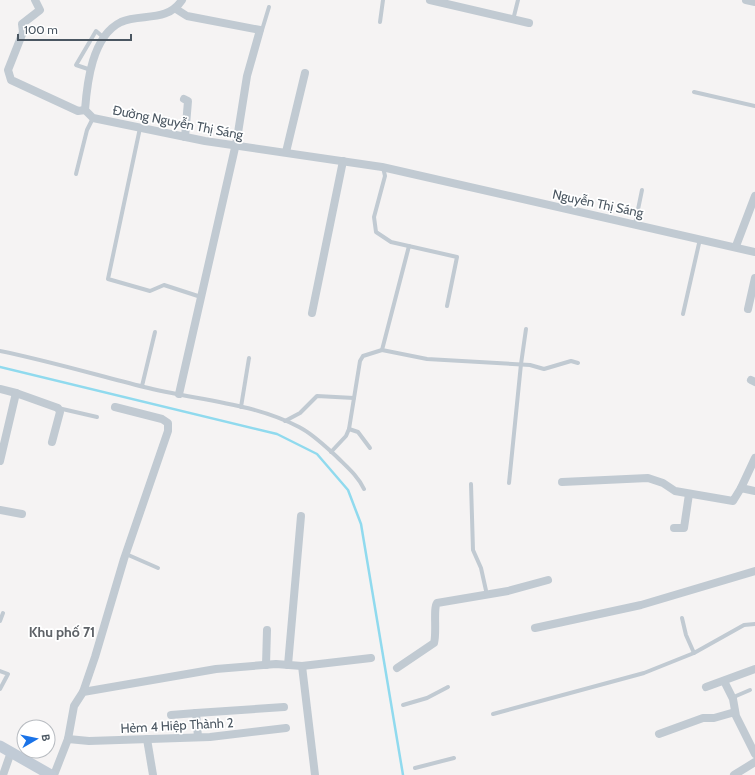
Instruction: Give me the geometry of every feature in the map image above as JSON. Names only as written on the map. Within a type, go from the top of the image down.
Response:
[{"type":"main road","points":[[0,746],[51,775]]},
{"type":"street","points":[[35,0],[40,10],[22,24],[23,32],[8,70],[11,80],[78,112],[85,110],[88,77],[103,37],[122,22],[157,16],[176,9],[182,0]]},
{"type":"street","points":[[430,0],[529,23]]},
{"type":"street","points":[[746,0],[755,2]]},
{"type":"street","points":[[176,9],[187,16],[260,30],[247,76],[236,146],[180,394]]},
{"type":"street","points":[[286,152],[305,73]]},
{"type":"street","points":[[184,99],[188,101],[185,137]]},
{"type":"street","name":"Đường Nguyễn Thị Sáng","points":[[85,110],[93,118],[185,137],[236,146],[382,167],[435,179]]},
{"type":"street","points":[[312,314],[343,161]]},
{"type":"street","name":"Nguyễn Thị Sáng","points":[[435,179],[736,246],[755,252]]},
{"type":"street","points":[[736,246],[755,196]]},
{"type":"street","points":[[748,310],[755,278]]},
{"type":"street","points":[[0,389],[58,408],[60,412],[52,442]]},
{"type":"street","points":[[0,461],[16,393]]},
{"type":"street","points":[[54,775],[68,739],[74,706],[83,692],[95,658],[126,554],[168,431],[168,423],[162,419],[115,407]]},
{"type":"street","points":[[562,482],[648,478],[663,483],[675,491],[733,501],[741,488],[755,458]]},
{"type":"street","points":[[741,488],[755,490]]},
{"type":"street","points":[[674,528],[684,528],[689,494]]},
{"type":"street","points":[[0,510],[22,514]]},
{"type":"street","points":[[288,665],[301,516]]},
{"type":"street","points":[[535,628],[641,605],[755,571]]},
{"type":"street","points":[[397,668],[434,642],[437,622],[435,606],[437,603],[486,595],[548,580]]},
{"type":"street","points":[[266,665],[267,630]]},
{"type":"street","points":[[83,692],[216,669],[266,665],[302,666],[371,658]]},
{"type":"street","points":[[302,666],[315,775]]},
{"type":"street","points":[[706,687],[755,669]]},
{"type":"street","points":[[724,681],[733,699],[736,716],[755,754]]},
{"type":"street","points":[[171,715],[284,707]]},
{"type":"street","points":[[659,734],[703,718],[714,718],[735,712]]},
{"type":"street","points":[[196,713],[198,737]]},
{"type":"street","name":"Hẻm 4 Hiệp Thành 2","points":[[68,739],[89,741],[198,737],[286,728]]},
{"type":"street","points":[[147,738],[153,775]]},
{"type":"street","points":[[3,775],[12,752]]},
{"type":"street","points":[[734,775],[755,762]]},
{"type":"lane","points":[[380,22],[383,0]]},
{"type":"lane","points":[[513,20],[518,0]]},
{"type":"lane","points":[[260,30],[262,30],[269,7]]},
{"type":"lane","points":[[91,70],[76,64],[96,32],[103,37]]},
{"type":"lane","points":[[694,92],[755,106]]},
{"type":"lane","points":[[76,174],[87,130],[93,118]]},
{"type":"lane","points":[[140,128],[108,279],[150,291],[164,285],[201,297]]},
{"type":"lane","points":[[382,167],[385,176],[374,217],[376,232],[391,242],[458,257],[447,306]]},
{"type":"lane","points":[[635,224],[642,190]]},
{"type":"lane","points":[[683,314],[700,238]]},
{"type":"lane","points":[[382,350],[409,246]]},
{"type":"lane","points":[[510,483],[521,364],[526,329]]},
{"type":"lane","points":[[142,386],[155,332]]},
{"type":"lane","points":[[331,452],[346,436],[349,429],[360,362],[363,356],[382,350],[427,359],[521,364],[544,368],[571,361],[578,363]]},
{"type":"lane","points":[[0,351],[73,367],[142,386],[241,407],[285,421],[300,427],[331,452],[359,479],[364,489]]},
{"type":"lane","points":[[241,407],[249,358]]},
{"type":"lane","points":[[285,421],[300,413],[317,396],[354,398]]},
{"type":"lane","points":[[58,408],[97,417]]},
{"type":"lane","points":[[349,429],[358,432],[370,448]]},
{"type":"lane","points":[[471,484],[473,550],[482,568],[486,595]]},
{"type":"lane","points":[[126,554],[158,568]]},
{"type":"lane","points":[[0,621],[3,613]]},
{"type":"lane","points":[[682,618],[686,635],[694,653]]},
{"type":"lane","points":[[493,714],[644,673],[694,653],[744,625],[755,624]]},
{"type":"lane","points":[[0,671],[8,674],[0,689]]},
{"type":"lane","points":[[404,705],[427,698],[448,687]]},
{"type":"lane","points":[[733,699],[736,696],[750,690]]},
{"type":"lane","points":[[415,768],[454,758]]},
{"type":"waterway","points":[[0,367],[277,434],[317,454],[348,490],[361,524],[403,775]]},
{"type":"district","name":"Khu phố 71","points":[[62,632]]}]
